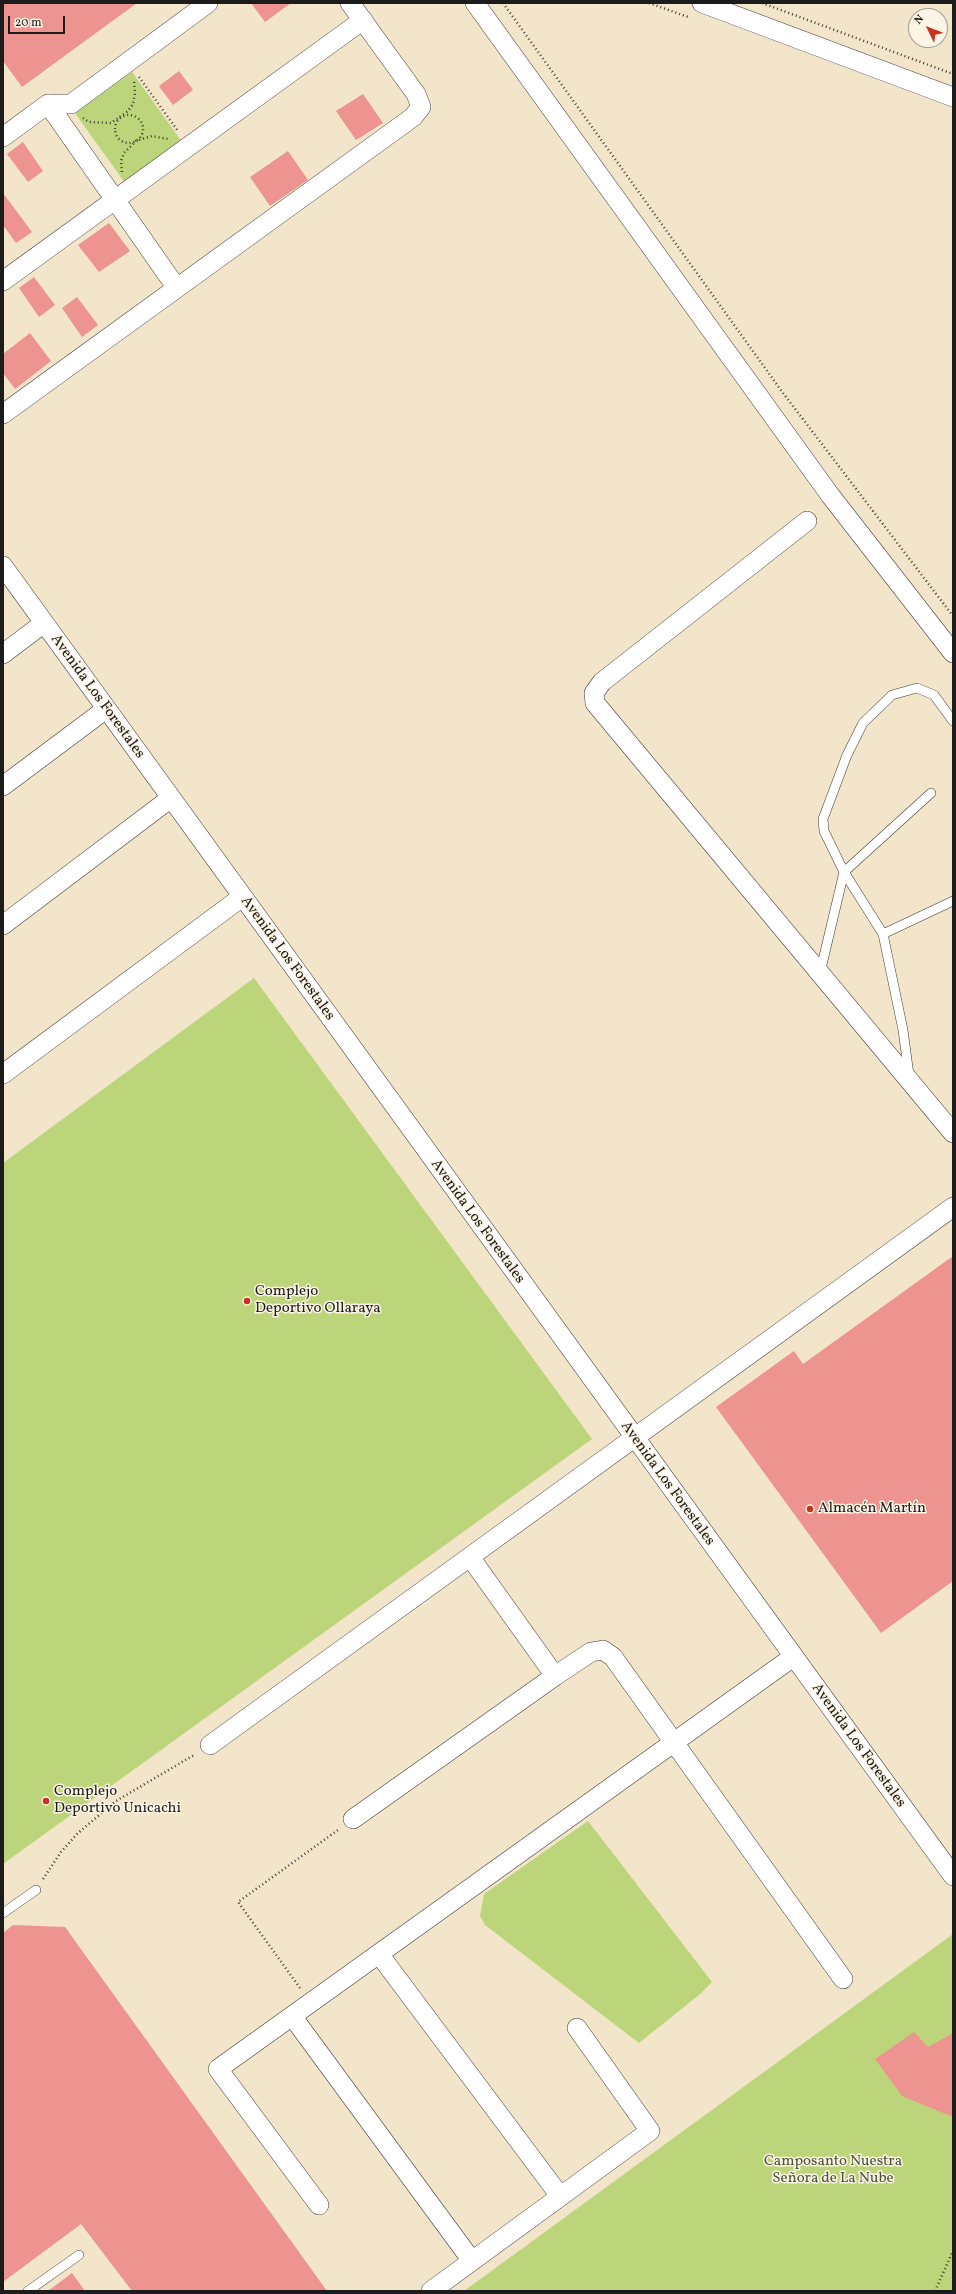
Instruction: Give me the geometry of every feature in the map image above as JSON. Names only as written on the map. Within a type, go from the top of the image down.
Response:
[{"type":"street","points":[[3,137],[48,104],[71,104],[208,3]]},
{"type":"street","points":[[3,414],[176,286],[413,117],[421,107],[416,94],[350,3]]},
{"type":"street","points":[[475,3],[830,495],[953,653]]},
{"type":"street","points":[[702,3],[953,97]]},
{"type":"street","points":[[3,281],[362,20]]},
{"type":"street","points":[[48,104],[176,286]]},
{"type":"street","points":[[807,521],[602,682],[594,693],[595,703],[953,1133]]},
{"type":"street","name":"Avenida Los Forestales","points":[[3,566],[953,1876]]},
{"type":"street","points":[[3,654],[44,623]]},
{"type":"street","points":[[3,786],[106,709]]},
{"type":"street","points":[[3,925],[171,798]]},
{"type":"street","points":[[3,1074],[242,897]]},
{"type":"street","points":[[210,1745],[953,1207]]},
{"type":"street","points":[[470,1557],[555,1676]]},
{"type":"street","points":[[353,1819],[555,1676],[591,1652],[603,1650],[612,1657],[843,1979]]},
{"type":"street","points":[[319,2205],[218,2069],[793,1656]]},
{"type":"street","points":[[379,1954],[560,2196]]},
{"type":"street","points":[[292,2016],[472,2261]]},
{"type":"street","points":[[431,2291],[650,2131],[577,2028]]},
{"type":"lane","points":[[909,1081],[903,1030],[884,934],[844,872],[824,831],[823,819],[847,755],[863,723],[892,695],[917,688],[934,695],[953,721]]},
{"type":"lane","points":[[820,973],[844,872],[932,794]]},
{"type":"lane","points":[[884,934],[953,900]]},
{"type":"lane","points":[[3,1913],[36,1890]]},
{"type":"lane","points":[[28,2291],[79,2254]]},
{"type":"path","points":[[503,3],[778,387],[953,616]]},
{"type":"path","points":[[762,3],[953,74]]},
{"type":"path","points":[[71,104],[89,122],[111,123],[128,112],[135,93],[133,78],[126,63]]},
{"type":"path","points":[[126,63],[185,149]]},
{"type":"path","points":[[132,187],[120,170],[124,153],[136,141],[143,130],[141,121],[134,115],[121,117],[115,124],[116,134],[122,141],[136,141],[143,138],[161,137],[169,139],[185,149]]},
{"type":"path","points":[[36,1890],[61,1852],[78,1833],[105,1810],[116,1801],[210,1745]]},
{"type":"path","points":[[310,2003],[238,1902],[353,1819]]},
{"type":"path","points":[[935,2291],[953,2251]]},
{"type":"green space","points":[[132,72],[182,142],[125,183],[75,113]]},
{"type":"green space","name":"Complejo Deportivo Ollaraya","points":[[254,978],[592,1439],[3,1864],[3,1163]]},
{"type":"green space","points":[[588,1821],[712,1982],[699,1995],[639,2043],[485,1925],[480,1916],[484,1894]]},
{"type":"green space","name":"Camposanto Nuestra Señora de La Nube","points":[[953,1934],[953,2291],[464,2291]]},
{"type":"building","points":[[3,3],[137,3],[22,87],[3,61]]},
{"type":"building","points":[[251,3],[291,3],[265,22]]},
{"type":"building","points":[[179,71],[193,90],[173,105],[159,86]]},
{"type":"building","points":[[363,94],[383,123],[356,140],[336,111]]},
{"type":"building","points":[[23,142],[43,171],[28,182],[7,154]]},
{"type":"building","points":[[288,151],[308,180],[270,206],[250,177]]},
{"type":"building","points":[[3,193],[32,232],[16,243],[3,225]]},
{"type":"building","points":[[109,223],[130,251],[99,272],[78,245]]},
{"type":"building","points":[[34,277],[55,305],[39,317],[19,288]]},
{"type":"building","points":[[77,297],[98,325],[82,337],[62,308]]},
{"type":"building","points":[[30,333],[51,361],[15,389],[3,373],[3,354]]},
{"type":"building","points":[[953,1256],[953,1581],[881,1633],[716,1407],[794,1351],[803,1364]]},
{"type":"building","points":[[13,1925],[65,1927],[327,2291],[132,2291],[81,2224],[3,2282],[3,1933]]},
{"type":"building","points":[[914,2032],[928,2047],[953,2033],[953,2117],[902,2096],[875,2059]]},
{"type":"building","points":[[72,2273],[85,2291],[48,2291]]},
{"type":"place","name":"Complejo Deportivo Ollaraya","points":[[247,1301]]},
{"type":"place","name":"Almacén Martín","points":[[810,1509]]},
{"type":"place","name":"Complejo Deportivo Unicachi","points":[[46,1801]]}]
